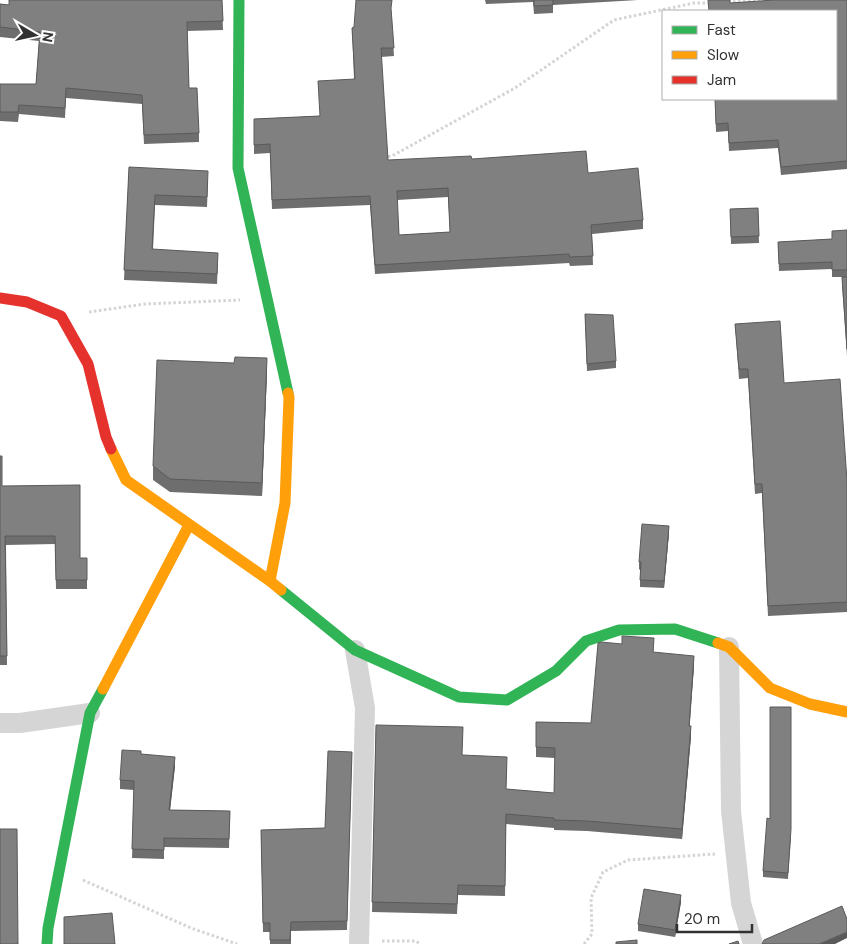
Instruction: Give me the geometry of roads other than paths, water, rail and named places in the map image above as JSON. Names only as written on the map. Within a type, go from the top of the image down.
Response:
[{"type":"street","points":[[239,0],[238,168],[289,397],[285,503],[270,581]]},
{"type":"street","points":[[0,298],[27,302],[62,316],[88,364],[106,437],[126,480],[270,581],[355,650],[459,697],[508,700],[556,671],[586,641],[619,630],[675,628],[729,648],[770,688],[810,704],[847,712]]},
{"type":"street","points":[[47,944],[48,928],[90,713],[189,525]]},
{"type":"street","points":[[729,648],[731,811],[741,904],[752,944]]},
{"type":"street","points":[[355,650],[365,708],[359,943]]},
{"type":"street","points":[[0,723],[20,723],[90,713]]}]
